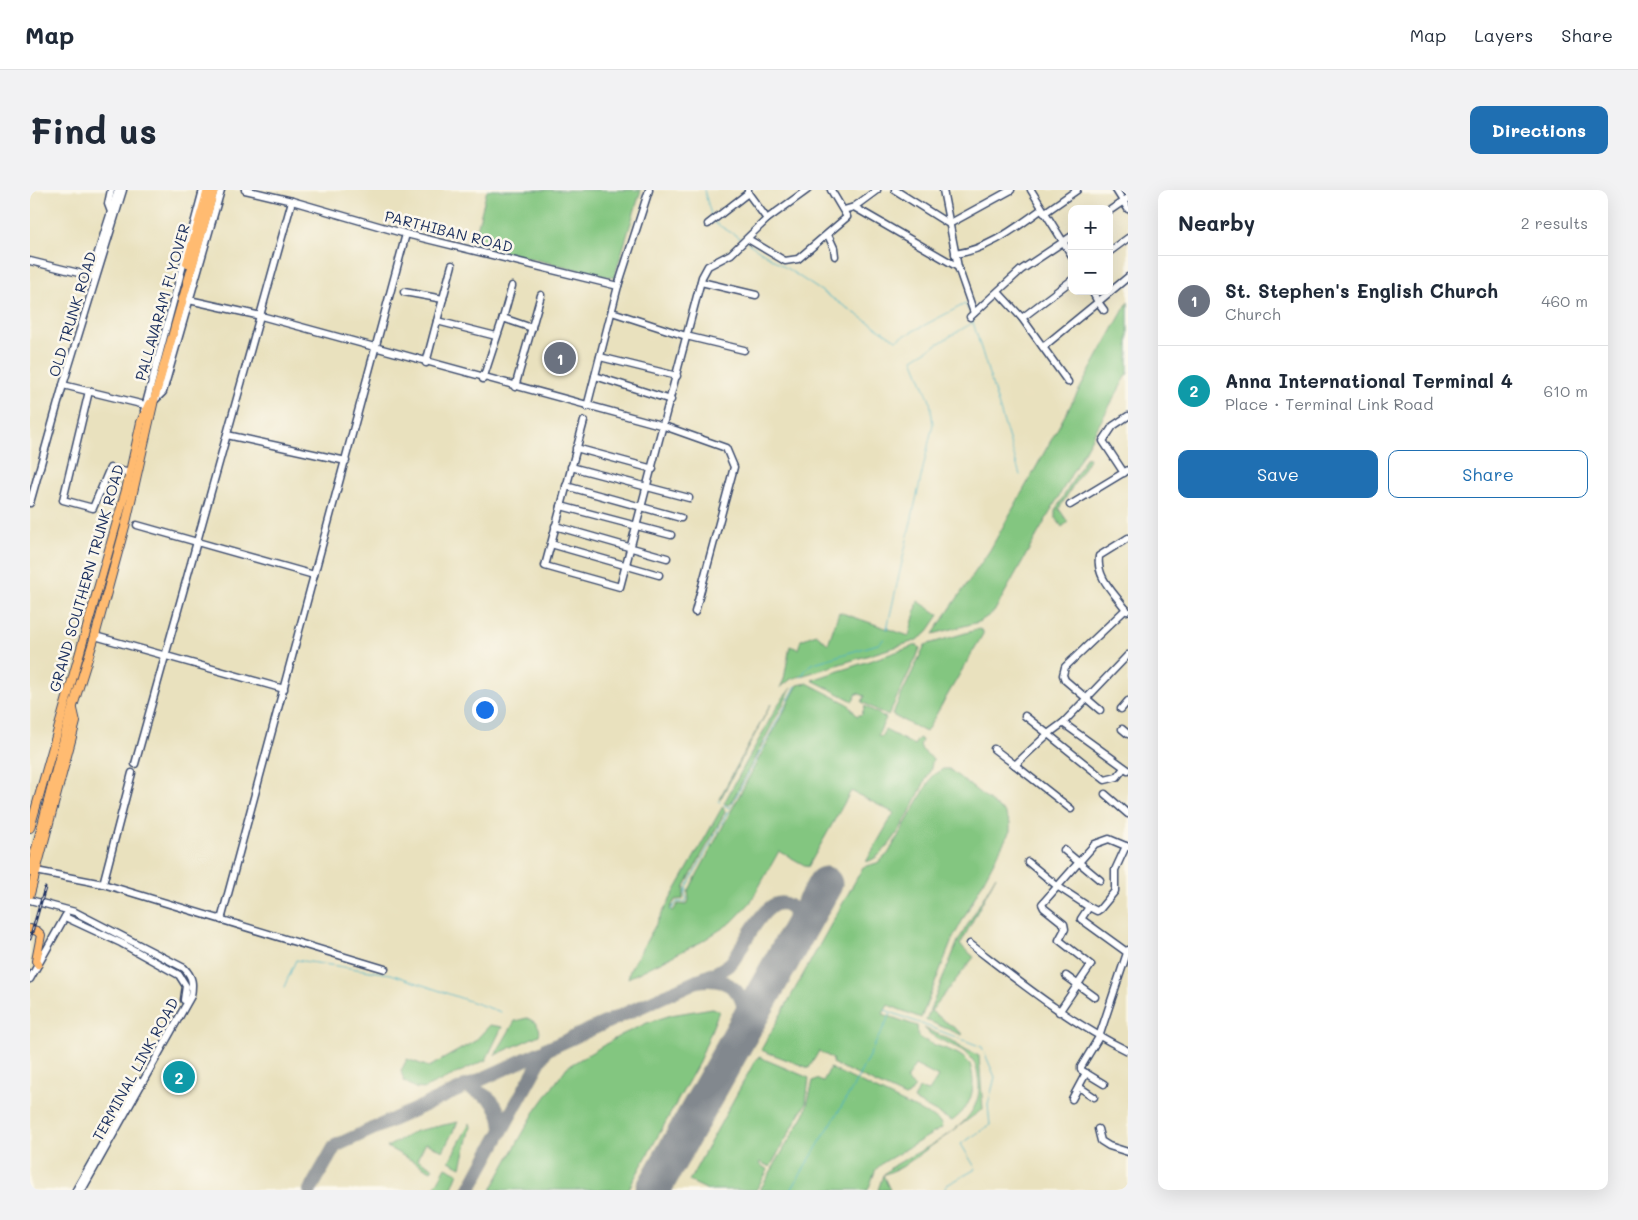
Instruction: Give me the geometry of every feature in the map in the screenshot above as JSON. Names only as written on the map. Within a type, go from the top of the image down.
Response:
[{"type":"main road","name":"PALLAVARAM FLYOVER","points":[[154,400],[155,388],[208,190]]},
{"type":"main road","name":"PALLAVARAM FLYOVER","points":[[142,422],[155,388],[214,190]]},
{"type":"main road","name":"GRAND SOUTHERN TRUNK ROAD","points":[[33,871],[68,719],[95,636],[126,523],[154,400]]},
{"type":"main road","name":"GRAND SOUTHERN TRUNK ROAD","points":[[30,828],[130,473],[142,422]]},
{"type":"main road","points":[[30,894],[33,871],[76,722],[72,707]]},
{"type":"main road","points":[[30,929],[37,931],[41,936],[36,960],[38,964]]},
{"type":"street","points":[[109,225],[123,190]]},
{"type":"street","points":[[142,422],[203,190]]},
{"type":"street","points":[[154,400],[163,392],[221,190]]},
{"type":"street","name":"PARTHIBAN ROAD","points":[[245,190],[292,201],[406,234],[618,286]]},
{"type":"street","points":[[587,406],[618,286],[649,190]]},
{"type":"street","points":[[584,421],[545,566],[620,587],[671,400],[686,336],[701,282],[708,266],[731,254],[767,219],[806,190]]},
{"type":"street","points":[[748,239],[785,261],[798,259],[847,217],[831,190]]},
{"type":"street","points":[[844,210],[854,207],[877,190]]},
{"type":"street","points":[[895,190],[949,224]]},
{"type":"street","points":[[943,190],[958,267],[972,315],[1021,270],[1068,239]]},
{"type":"street","points":[[949,224],[1012,190]]},
{"type":"street","points":[[1031,190],[1068,251]]},
{"type":"street","points":[[955,254],[970,252],[988,245],[1077,190]]},
{"type":"street","points":[[1116,190],[1125,200],[1128,209]]},
{"type":"street","points":[[109,225],[115,192]]},
{"type":"street","points":[[109,225],[115,192]]},
{"type":"street","points":[[708,224],[748,192],[767,219]]},
{"type":"street","points":[[1113,208],[1125,200]]},
{"type":"street","points":[[135,764],[292,201]]},
{"type":"street","points":[[854,207],[958,267]]},
{"type":"street","name":"OLD TRUNK ROAD","points":[[30,503],[95,277],[95,262],[109,225]]},
{"type":"street","points":[[221,920],[406,234]]},
{"type":"street","points":[[828,235],[834,248],[835,256]]},
{"type":"street","points":[[1112,250],[1128,238]]},
{"type":"street","points":[[30,261],[95,277]]},
{"type":"street","points":[[426,363],[452,265]]},
{"type":"street","points":[[1043,347],[1128,276]]},
{"type":"street","points":[[701,282],[756,294]]},
{"type":"street","points":[[1022,318],[1068,283]]},
{"type":"street","points":[[483,379],[512,286]]},
{"type":"street","points":[[404,292],[443,300]]},
{"type":"street","points":[[998,292],[1022,318],[1068,382]]},
{"type":"street","points":[[515,387],[541,295]]},
{"type":"street","points":[[1094,295],[1104,310]]},
{"type":"street","points":[[189,300],[261,316],[376,350],[664,426],[726,448],[734,467],[695,612]]},
{"type":"street","points":[[612,312],[686,336],[744,350]]},
{"type":"street","points":[[503,318],[532,328]]},
{"type":"street","points":[[437,321],[496,336]]},
{"type":"street","points":[[600,357],[677,376]]},
{"type":"street","points":[[595,376],[671,400]]},
{"type":"street","points":[[63,385],[145,405]]},
{"type":"street","points":[[89,391],[63,500],[93,508],[110,468],[130,473]]},
{"type":"street","points":[[1070,505],[1126,471],[1103,440],[1113,426],[1128,416]]},
{"type":"street","points":[[228,435],[346,460]]},
{"type":"street","points":[[576,448],[652,469]]},
{"type":"street","points":[[571,467],[689,498]]},
{"type":"street","points":[[566,486],[681,518]]},
{"type":"street","points":[[561,506],[671,536]]},
{"type":"street","points":[[137,525],[314,575]]},
{"type":"street","points":[[555,526],[667,558]]},
{"type":"street","points":[[1100,710],[1065,680],[1063,675],[1065,667],[1126,607],[1101,578],[1098,561],[1099,556],[1128,538]]},
{"type":"street","points":[[551,544],[659,575]]},
{"type":"street","points":[[95,636],[284,689]]},
{"type":"street","points":[[1015,765],[1048,734],[1063,723],[1128,655]]},
{"type":"street","points":[[1121,708],[1128,701]]},
{"type":"street","points":[[1025,716],[1105,780],[1117,777],[1126,769],[1063,723]]},
{"type":"street","points":[[1122,729],[1128,734]]},
{"type":"street","points":[[994,749],[1071,809]]},
{"type":"street","points":[[103,884],[132,774]]},
{"type":"street","points":[[1105,794],[1128,814]]},
{"type":"street","points":[[1028,862],[1057,886],[1089,907],[1097,910],[1115,891],[1115,870],[1127,847],[1112,840],[1105,840],[1095,844],[1057,886],[1042,906],[1064,924],[1065,929],[1059,940],[1091,966],[1080,985],[1059,1012]]},
{"type":"street","points":[[1064,850],[1100,880]]},
{"type":"street","points":[[33,871],[103,884],[385,969]]},
{"type":"street","name":"TERMINAL LINK ROAD","points":[[30,900],[69,910],[130,939],[184,968],[190,974],[193,985],[191,996],[82,1190]]},
{"type":"street","points":[[1089,907],[1081,916],[1082,921],[1128,952],[1099,1037],[1081,1067],[1086,1073],[1104,1084]]},
{"type":"street","points":[[30,979],[69,910]]},
{"type":"street","name":"TERMINAL LINK ROAD","points":[[65,917],[121,943],[179,975],[186,986],[186,996],[76,1190]]},
{"type":"street","points":[[970,944],[1059,1012],[1099,1037],[1128,1050]]},
{"type":"street","points":[[1066,976],[1095,997]]},
{"type":"street","points":[[1072,1099],[1086,1073]]},
{"type":"street","points":[[1079,1087],[1094,1097]]},
{"type":"street","points":[[1098,1129],[1101,1141],[1109,1146],[1128,1152]]},
{"type":"green space","points":[[487,190],[641,190],[614,278],[473,245]]},
{"type":"green space","points":[[1128,302],[1128,373],[994,612],[979,622],[933,634],[990,550]]},
{"type":"green space","points":[[1087,456],[1089,459],[1059,509],[1068,522],[1062,527],[1055,517],[1055,511]]},
{"type":"green space","points":[[918,601],[939,615],[926,634],[915,641],[791,679],[780,688],[784,679],[790,646],[798,649],[801,640],[816,634],[828,644],[839,612],[909,636]]},
{"type":"green space","points":[[979,629],[983,631],[983,634],[926,732],[892,715],[925,645]]},
{"type":"green space","points":[[917,645],[920,648],[917,656],[888,716],[862,702],[865,696],[857,693],[853,701],[812,680]]},
{"type":"green space","points":[[807,683],[848,704],[857,716],[862,714],[865,706],[886,718],[878,735],[881,737],[885,730],[914,745],[919,738],[922,740],[920,745],[922,750],[933,759],[930,771],[904,823],[886,848],[876,857],[866,862],[894,813],[851,791],[808,867],[779,851],[750,903],[732,922],[701,942],[628,978],[630,970],[723,806],[725,812],[685,886],[683,899],[675,900],[670,909],[673,911],[678,904],[686,905],[689,900],[688,892],[798,685]]},
{"type":"green space","points":[[792,687],[732,801],[728,805],[724,803],[779,703]]},
{"type":"green space","points":[[771,704],[720,800],[719,799]]},
{"type":"green space","points":[[943,769],[949,769],[1005,813],[1010,823],[1010,831],[952,940],[921,1018],[888,1005],[883,1014],[917,1026],[918,1036],[959,1054],[970,1064],[973,1081],[971,1096],[964,1109],[952,1121],[914,1100],[919,1089],[929,1091],[938,1077],[915,1065],[906,1080],[915,1087],[905,1097],[832,1063],[833,1059],[819,1051],[809,1068],[761,1050],[863,867],[877,863],[888,854],[933,775]]},
{"type":"green space","points":[[996,876],[960,945],[974,957],[931,1011],[962,1035],[926,1020],[958,941]]},
{"type":"green space","points":[[712,1008],[719,1011],[698,1064],[628,1190],[491,1190],[534,1113],[567,1067],[621,1035],[647,1023],[671,1015]]},
{"type":"green space","points":[[527,1018],[538,1026],[539,1035],[495,1055],[515,1021]]},
{"type":"green space","points":[[490,1025],[502,1027],[486,1060],[423,1089],[415,1088],[404,1081],[401,1071],[407,1059],[429,1067],[475,1041]]},
{"type":"green space","points":[[924,1028],[957,1043],[957,1045],[979,1056],[983,1109],[953,1130],[970,1114],[977,1100],[978,1075],[974,1062],[967,1054],[935,1037]]},
{"type":"green space","points":[[759,1057],[809,1078],[806,1103],[770,1167],[760,1162],[759,1164],[768,1170],[756,1190],[708,1190],[689,1181],[756,1059]]},
{"type":"green space","points":[[830,1068],[933,1117],[941,1123],[942,1128],[884,1162],[876,1169],[868,1190],[760,1190],[805,1113],[813,1081],[816,1079],[823,1082]]},
{"type":"green space","points":[[458,1122],[443,1151],[426,1143],[417,1159],[433,1168],[431,1171],[387,1147],[416,1131]]},
{"type":"green space","points":[[470,1123],[471,1127],[461,1167],[449,1161]]},
{"type":"green space","points":[[942,1138],[902,1167],[883,1175],[889,1169]]},
{"type":"green space","points":[[446,1167],[458,1173],[451,1190],[433,1190]]},
{"type":"green space","points":[[883,1175],[890,1190],[878,1190]]},
{"type":"waterway","points":[[704,190],[712,218]]},
{"type":"waterway","points":[[715,223],[740,238]]},
{"type":"waterway","points":[[748,243],[896,340],[965,304],[969,311]]},
{"type":"waterway","points":[[972,319],[1020,475]]},
{"type":"waterway","points":[[887,629],[933,424],[930,401],[913,359],[972,323]]},
{"type":"waterway","points":[[801,677],[807,668],[814,663],[878,644],[884,639]]},
{"type":"waterway","points":[[671,910],[677,902],[685,902],[687,899],[685,894],[688,885],[796,686]]},
{"type":"waterway","points":[[724,805],[730,808]]},
{"type":"waterway","points":[[284,987],[296,960],[391,974],[501,1012]]},
{"type":"waterway","points":[[885,1010],[982,1047],[995,1077],[988,1105],[990,1125],[961,1144],[976,1169],[945,1186],[946,1190]]},
{"type":"waterway","points":[[791,1190],[852,1089],[891,1013]]},
{"type":"taxiway","points":[[704,978],[718,972],[731,963],[758,920],[776,904],[786,904],[795,912],[799,921],[799,930]]},
{"type":"taxiway","points":[[310,1190],[335,1146],[697,981],[719,981],[735,989],[743,1005],[745,1016],[744,1028]]},
{"type":"taxiway","points":[[469,1190],[547,1048]]},
{"type":"taxiway","points":[[465,1086],[480,1093],[495,1105],[501,1119],[502,1128]]},
{"type":"runway","points":[[653,1190],[825,884]]},
{"type":"railway","points":[[30,939],[45,888]]},
{"type":"place","name":"St. Stephen's English Church","points":[[560,358]]},
{"type":"place","name":"Anna International Terminal 4","points":[[179,1077]]}]
